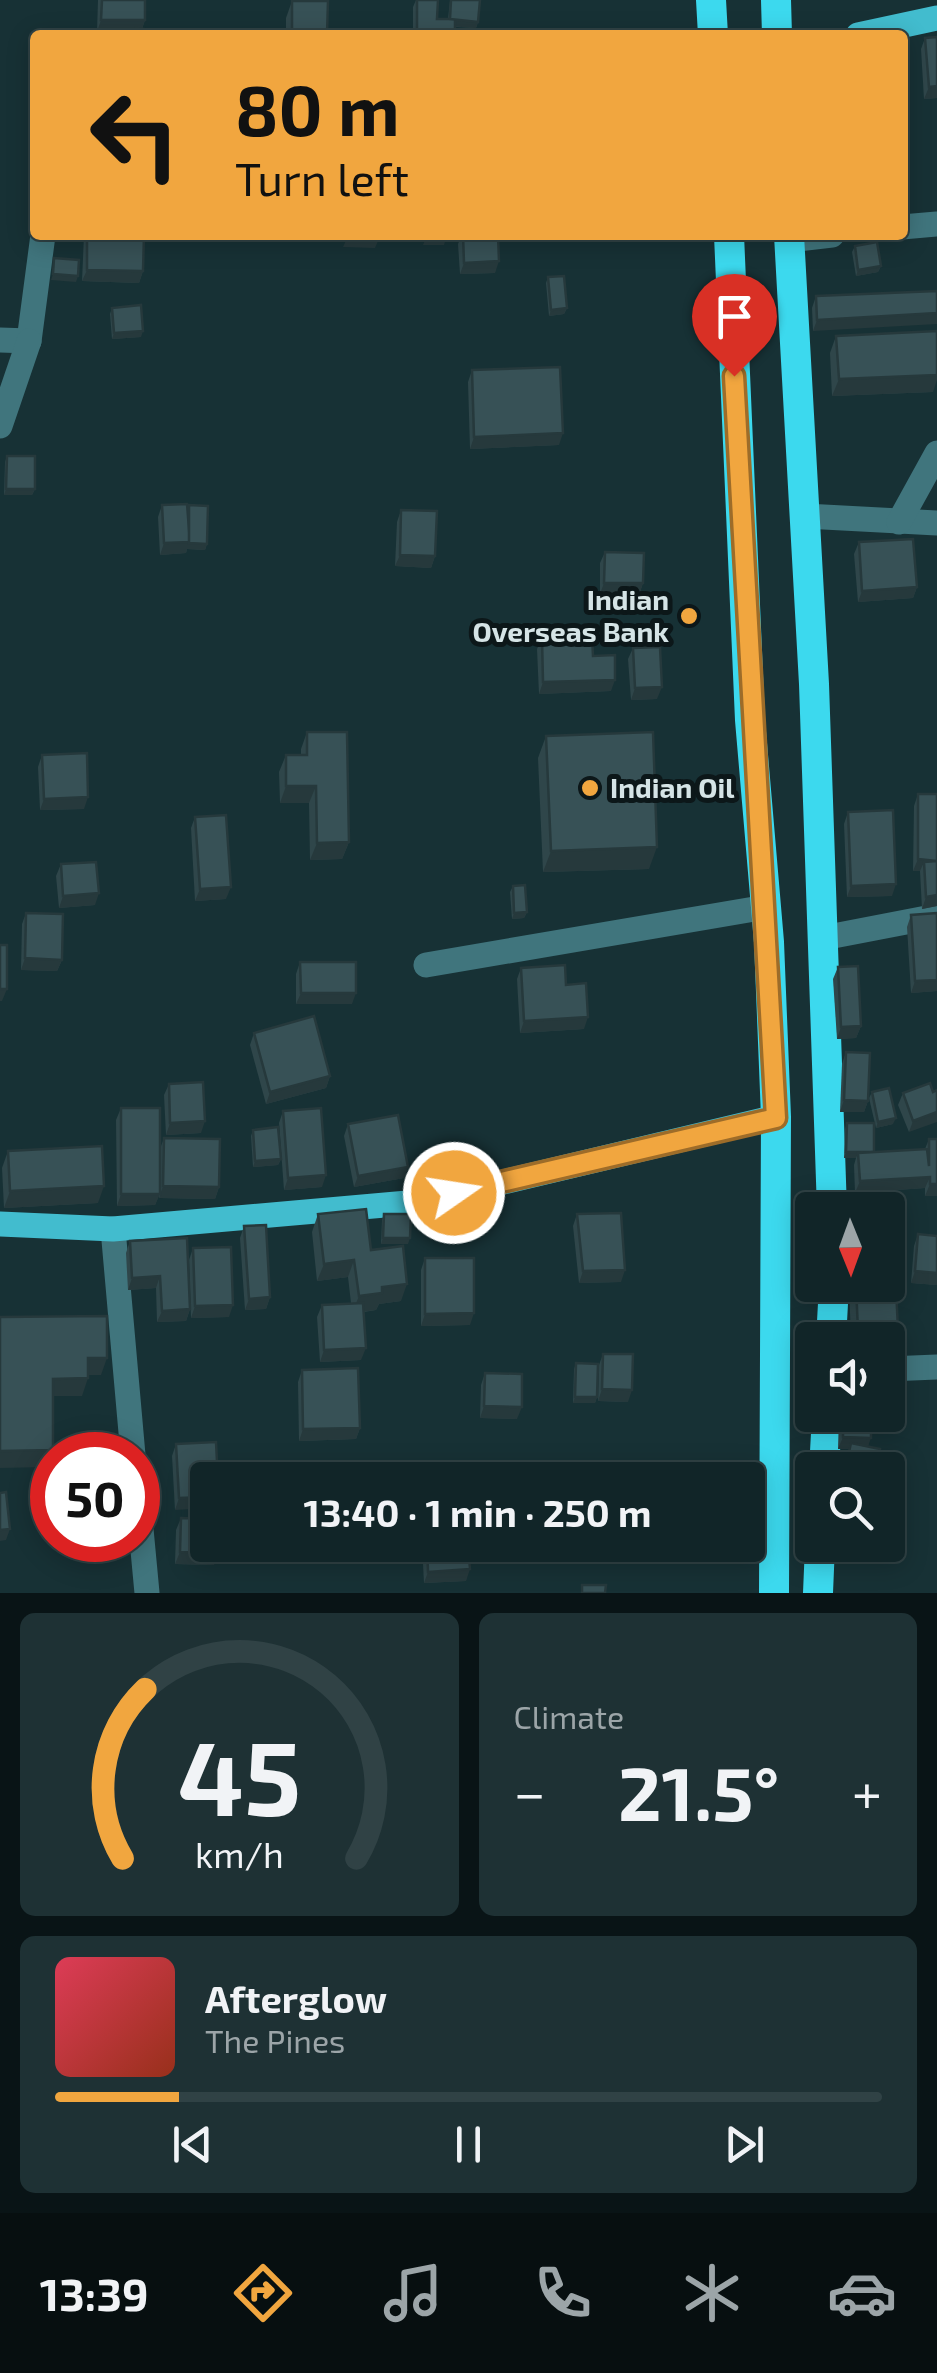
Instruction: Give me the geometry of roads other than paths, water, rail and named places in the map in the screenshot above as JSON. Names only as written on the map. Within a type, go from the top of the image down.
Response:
[{"type":"highway","points":[[710,0],[713,30]]},
{"type":"highway","points":[[776,0],[778,30]]},
{"type":"highway","points":[[729,240],[750,720],[766,906],[776,1118],[774,1593]]},
{"type":"highway","points":[[789,240],[805,516],[831,1192]]},
{"type":"highway","points":[[818,1593],[819,1562]]},
{"type":"main road","points":[[881,30],[937,18]]},
{"type":"main road","points":[[0,1224],[113,1229],[419,1202],[776,1118]]},
{"type":"street","points":[[908,227],[937,224]]},
{"type":"street","points":[[0,426],[29,341],[41,240]]},
{"type":"street","points":[[0,340],[29,341]]},
{"type":"street","points":[[899,522],[937,453]]},
{"type":"street","points":[[805,516],[937,523]]},
{"type":"street","points":[[426,966],[766,906]]},
{"type":"street","points":[[823,938],[937,916]]},
{"type":"street","points":[[113,1229],[131,1432]]},
{"type":"street","points":[[905,1368],[937,1367]]},
{"type":"street","points":[[145,1562],[148,1593]]},
{"type":"place","name":"Indian Overseas Bank","points":[[689,616]]},
{"type":"place","name":"Indian Oil","points":[[590,788]]}]
